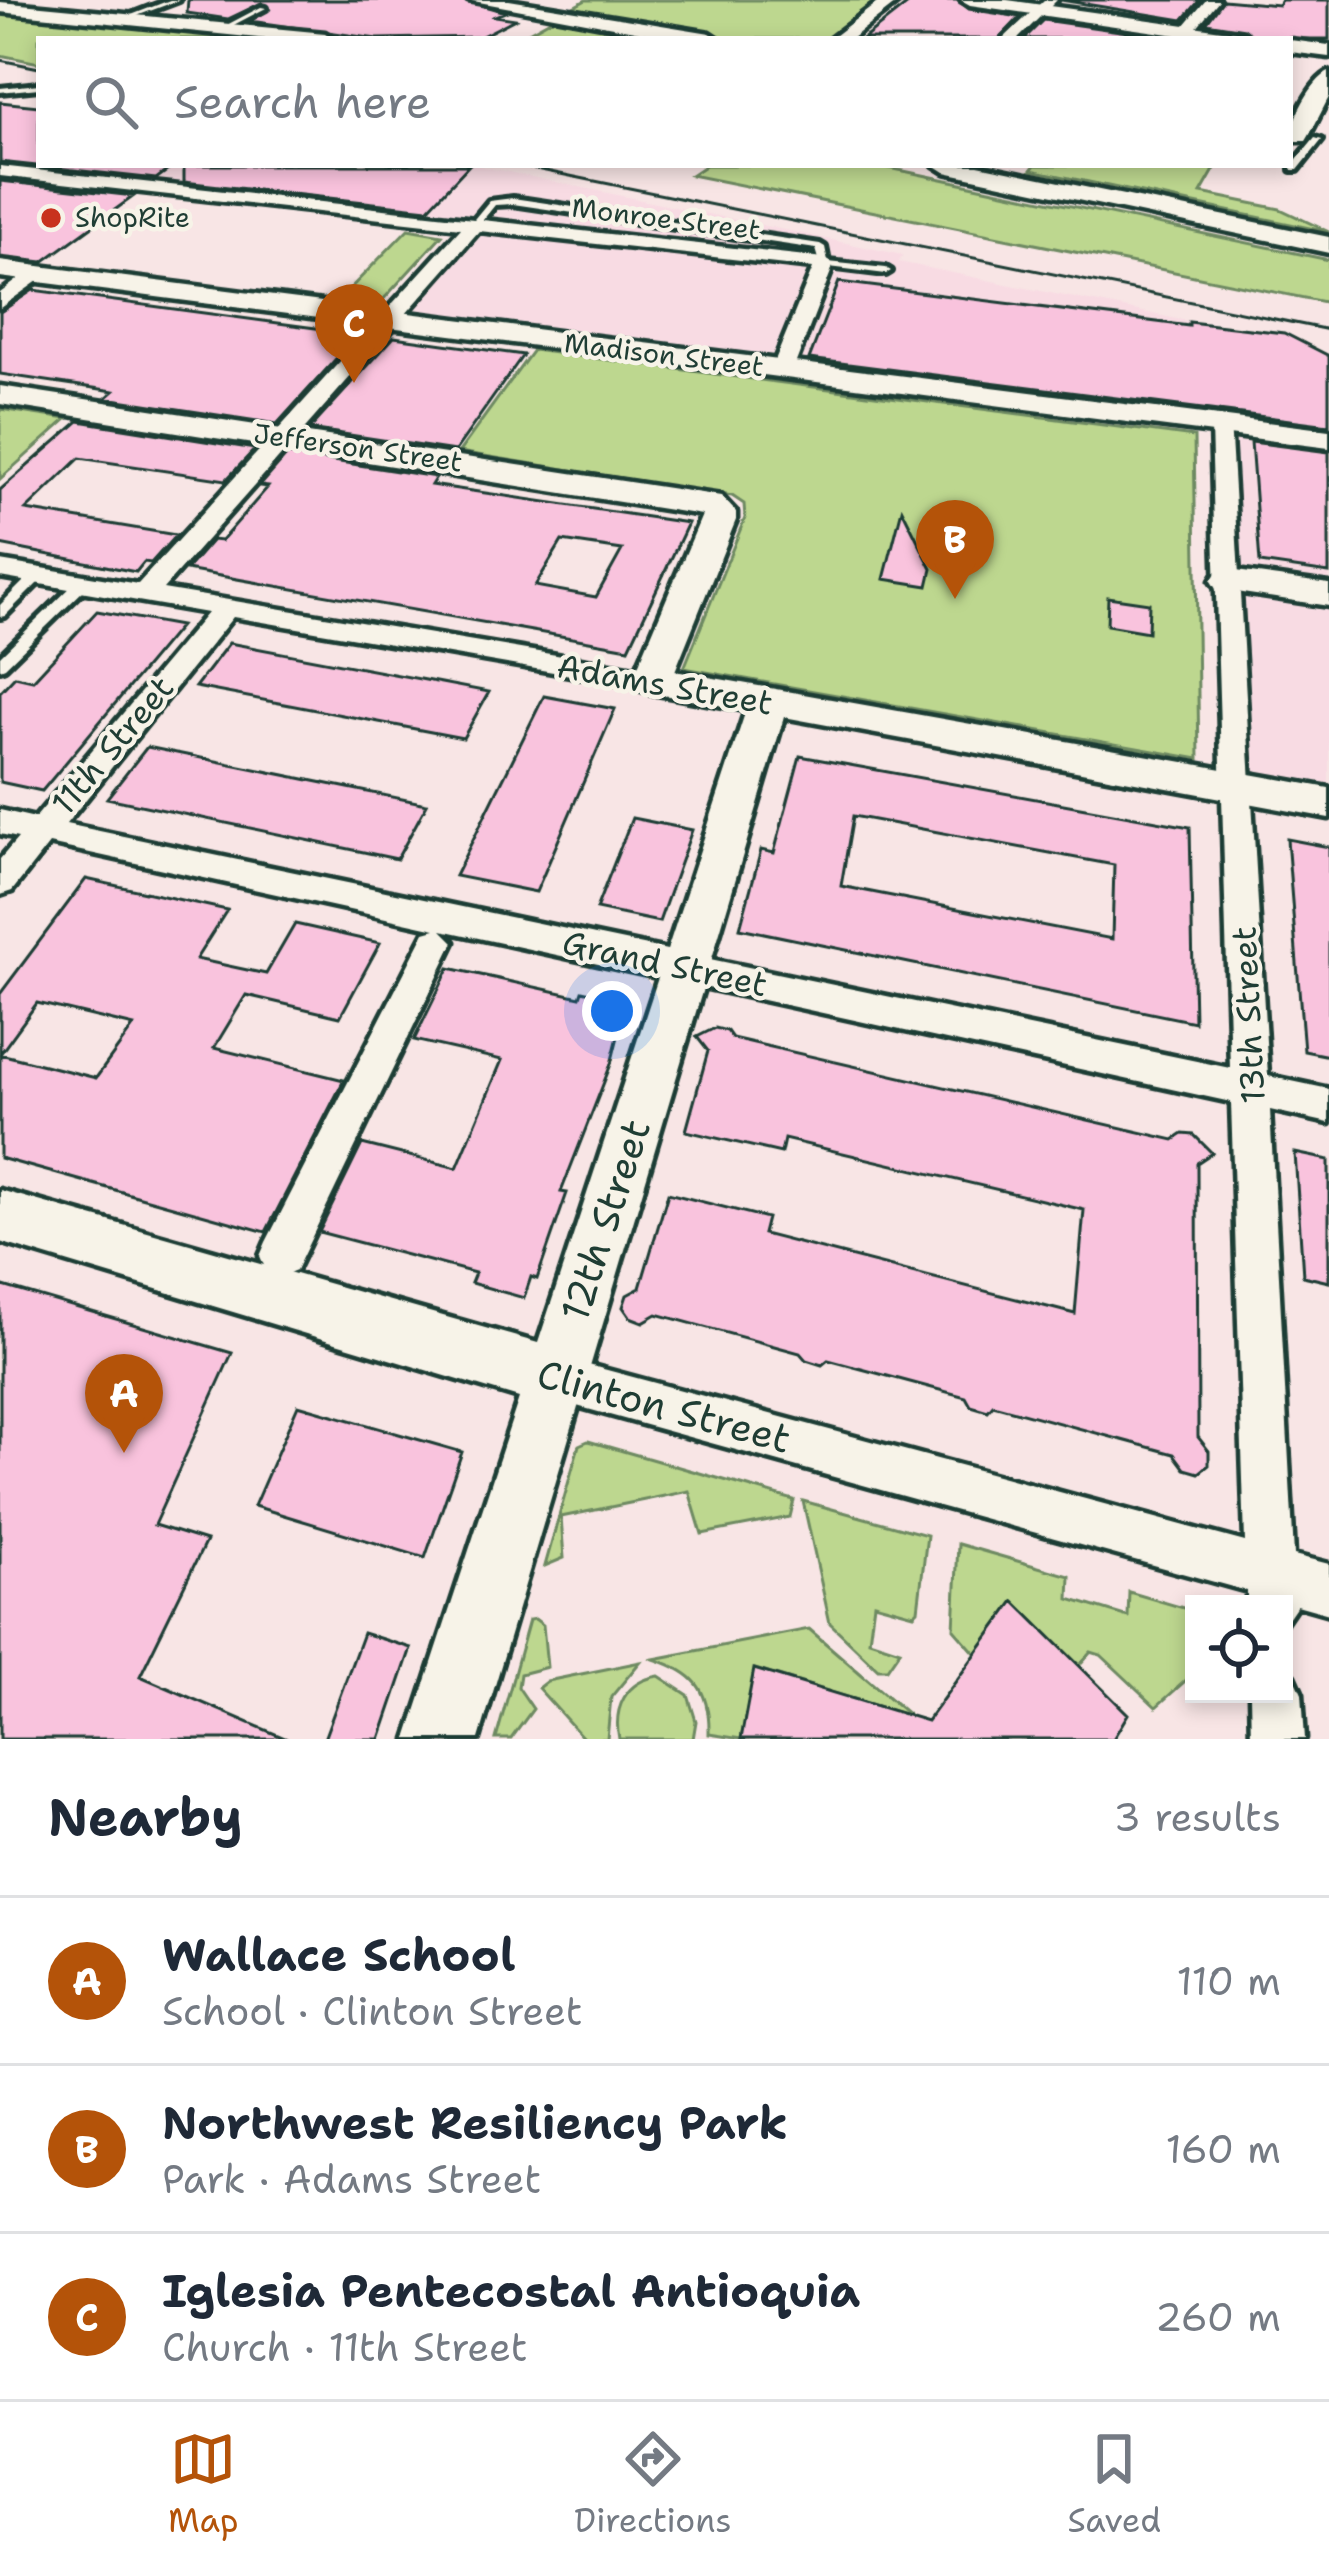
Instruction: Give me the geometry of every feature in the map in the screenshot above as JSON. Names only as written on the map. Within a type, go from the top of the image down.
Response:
[{"type":"street","points":[[477,0],[692,36]]},
{"type":"street","points":[[514,30],[571,0]]},
{"type":"street","points":[[843,36],[892,0]]},
{"type":"street","points":[[970,0],[1045,5],[1183,35],[1213,0]]},
{"type":"street","points":[[1013,36],[1045,5]]},
{"type":"street","points":[[0,7],[294,36]]},
{"type":"street","points":[[1293,46],[1329,51]]},
{"type":"street","points":[[1309,138],[1329,78]]},
{"type":"street","points":[[959,168],[1329,245]]},
{"type":"street","name":"Monroe Street","points":[[0,171],[475,224],[615,247],[824,264]]},
{"type":"street","points":[[144,594],[475,224]]},
{"type":"street","points":[[782,370],[824,264]]},
{"type":"street","name":"Madison Street","points":[[0,269],[1329,439]]},
{"type":"street","points":[[0,302],[38,273]]},
{"type":"street","name":"Jefferson Street","points":[[0,394],[715,506],[719,520],[652,680]]},
{"type":"street","name":"13th Street","points":[[1222,426],[1272,1588]]},
{"type":"street","name":"Adams Street","points":[[0,568],[1329,803]]},
{"type":"street","points":[[1229,581],[1329,596]]},
{"type":"street","name":"11th Street","points":[[0,881],[225,609]]},
{"type":"street","name":"12th Street","points":[[443,1739],[769,702]]},
{"type":"street","name":"Grand Street","points":[[0,822],[1329,1106]]},
{"type":"street","points":[[281,1256],[437,942]]},
{"type":"street","name":"Clinton Street","points":[[0,1216],[1272,1588],[1329,1589]]},
{"type":"street","points":[[1277,1703],[1279,1739]]},
{"type":"lane","points":[[124,20],[176,0]]},
{"type":"lane","points":[[222,29],[263,8]]},
{"type":"lane","points":[[0,90],[36,86]]},
{"type":"lane","points":[[1295,167],[1309,138]]},
{"type":"lane","points":[[475,224],[492,203],[513,201],[820,247],[824,264],[886,271]]},
{"type":"lane","points":[[0,613],[38,575]]},
{"type":"lane","points":[[0,664],[83,583]]},
{"type":"shaded area","points":[[36,144],[36,168],[489,168],[903,255],[899,262],[1182,320],[1284,333],[1329,356],[1329,800],[1236,786],[1215,419],[416,315],[408,309],[480,229],[0,166]]},
{"type":"green space","points":[[586,0],[883,0],[832,36],[521,36]]},
{"type":"green space","points":[[0,13],[221,36],[36,36],[36,62],[0,55]]},
{"type":"green space","points":[[702,168],[889,168],[1329,260],[1329,303],[691,175]]},
{"type":"green space","points":[[1215,168],[1201,193],[1280,209],[1329,232],[1031,170]]},
{"type":"green space","points":[[408,229],[442,235],[381,302],[340,299]]},
{"type":"green space","points":[[533,350],[1194,437],[1199,759],[684,668],[745,518],[744,504],[732,496],[459,452]]},
{"type":"green space","points":[[0,409],[67,419],[0,479]]},
{"type":"green space","points":[[588,1441],[794,1500],[790,1517],[702,1534],[689,1491],[561,1517],[564,1558],[545,1566],[579,1445]]},
{"type":"green space","points":[[803,1501],[927,1535],[918,1610],[914,1614],[874,1603],[869,1640],[900,1650],[887,1669],[878,1669],[830,1623]]},
{"type":"green space","points":[[958,1544],[1070,1576],[1069,1599],[1128,1617],[1129,1592],[1185,1608],[1185,1681],[1156,1707],[1101,1655],[1091,1652],[1079,1665],[1015,1602],[976,1654],[954,1629]]},
{"type":"green space","points":[[529,1620],[543,1625],[547,1667],[520,1674],[518,1687],[533,1709],[511,1739],[496,1739]]},
{"type":"green space","points":[[809,1629],[910,1716],[755,1669],[741,1739],[709,1734],[706,1704],[696,1684],[654,1659]]},
{"type":"green space","points":[[640,1662],[611,1697],[607,1739],[584,1739],[538,1688],[547,1681]]},
{"type":"green space","points":[[659,1676],[688,1695],[696,1721],[693,1739],[619,1739],[618,1717],[624,1698],[638,1684]]},
{"type":"building","points":[[188,0],[464,0],[505,12],[495,16],[515,19],[482,36],[356,36],[250,21],[270,9],[262,3],[228,19],[187,13]]},
{"type":"building","points":[[913,0],[957,0],[969,9],[1020,17],[1002,36],[867,36]]},
{"type":"building","points":[[1061,0],[1200,0],[1183,20]]},
{"type":"building","points":[[1223,0],[1278,5],[1281,0],[1329,0],[1329,39],[1252,36],[1244,29],[1206,23]]},
{"type":"building","points":[[1043,20],[1155,36],[1027,36]]},
{"type":"building","points":[[0,102],[36,106],[36,166],[0,162]]},
{"type":"building","points":[[55,168],[171,168],[156,179]]},
{"type":"building","points":[[184,168],[466,168],[428,209],[184,182]]},
{"type":"building","name":"ShopRite","points":[[0,181],[134,196],[43,262],[0,257]]},
{"type":"building","points":[[839,282],[1189,326],[1189,322],[1284,333],[1329,356],[1329,425],[809,359]]},
{"type":"building","points":[[33,290],[345,332],[352,341],[277,424],[106,398],[114,391],[0,374],[0,312]]},
{"type":"building","points":[[394,337],[523,355],[455,451],[310,429]]},
{"type":"building","points":[[79,421],[255,449],[226,480],[80,458],[26,510],[176,535],[136,572],[0,545],[0,490]]},
{"type":"building","points":[[1251,442],[1329,452],[1329,573],[1260,563]]},
{"type":"building","points":[[288,454],[436,477],[431,485],[688,523],[629,648],[186,570],[212,540],[221,541],[268,487],[260,486]],"holes":[[[562,541],[622,550],[596,597],[535,586]]]},
{"type":"building","points":[[902,509],[932,569],[928,586],[884,579]]},
{"type":"building","points":[[1108,597],[1149,603],[1148,632],[1107,625]]},
{"type":"building","points":[[97,611],[180,626],[42,791],[0,782],[0,692],[15,676],[33,680]]},
{"type":"building","points":[[229,643],[489,692],[463,738],[195,687]]},
{"type":"building","points":[[544,696],[615,709],[536,892],[455,876]]},
{"type":"building","points":[[147,747],[427,804],[397,859],[107,798]]},
{"type":"building","points":[[800,756],[1190,827],[1194,1022],[740,928],[761,850],[774,853]],"holes":[[[853,816],[1114,865],[1112,939],[841,886]]]},
{"type":"building","points":[[632,818],[692,830],[659,922],[596,909]]},
{"type":"building","points":[[1287,839],[1329,847],[1329,1056],[1304,1051]]},
{"type":"building","points":[[86,879],[227,910],[196,959],[266,974],[295,924],[380,943],[340,1017],[246,995],[214,1048],[344,1080],[266,1232],[0,1158],[0,1054],[0,994]],"holes":[[[37,1003],[67,1010],[134,1026],[96,1078],[0,1054]]]},
{"type":"building","points":[[449,968],[580,997],[582,991],[627,1001],[611,1064],[561,1192],[567,1193],[537,1279],[531,1277],[524,1298],[471,1283],[475,1273],[319,1232],[362,1144],[457,1168],[502,1060],[414,1040]]},
{"type":"building","points":[[715,1028],[732,1038],[1174,1140],[1183,1134],[1194,1135],[1212,1153],[1197,1163],[1198,1437],[1209,1451],[1209,1465],[1199,1473],[1185,1469],[1174,1454],[993,1405],[988,1411],[971,1406],[966,1397],[828,1360],[822,1365],[800,1353],[657,1314],[643,1322],[630,1317],[623,1307],[627,1295],[640,1288],[668,1193],[767,1218],[763,1234],[1075,1314],[1084,1210],[784,1139],[781,1153],[686,1131],[708,1051],[697,1037]]},
{"type":"building","points":[[1295,1153],[1329,1160],[1329,1282],[1303,1276]]},
{"type":"building","points":[[0,1285],[232,1353],[154,1525],[206,1541],[140,1676],[287,1739],[0,1739]]},
{"type":"building","points":[[298,1405],[462,1452],[425,1558],[254,1506]]},
{"type":"building","points":[[1014,1601],[1128,1714],[1113,1739],[741,1739],[754,1669],[927,1721]]},
{"type":"building","points":[[363,1633],[411,1648],[380,1739],[324,1739]]},
{"type":"tram line","points":[[0,60],[36,67]]},
{"type":"tram line","points":[[531,168],[1329,330]]},
{"type":"place","name":"ShopRite","points":[[51,218]]},
{"type":"place","name":"Iglesia Pentecostal Antioquia","points":[[354,383]]},
{"type":"place","name":"Northwest Resiliency Park","points":[[955,599]]},
{"type":"place","name":"Wallace School","points":[[124,1453]]}]
